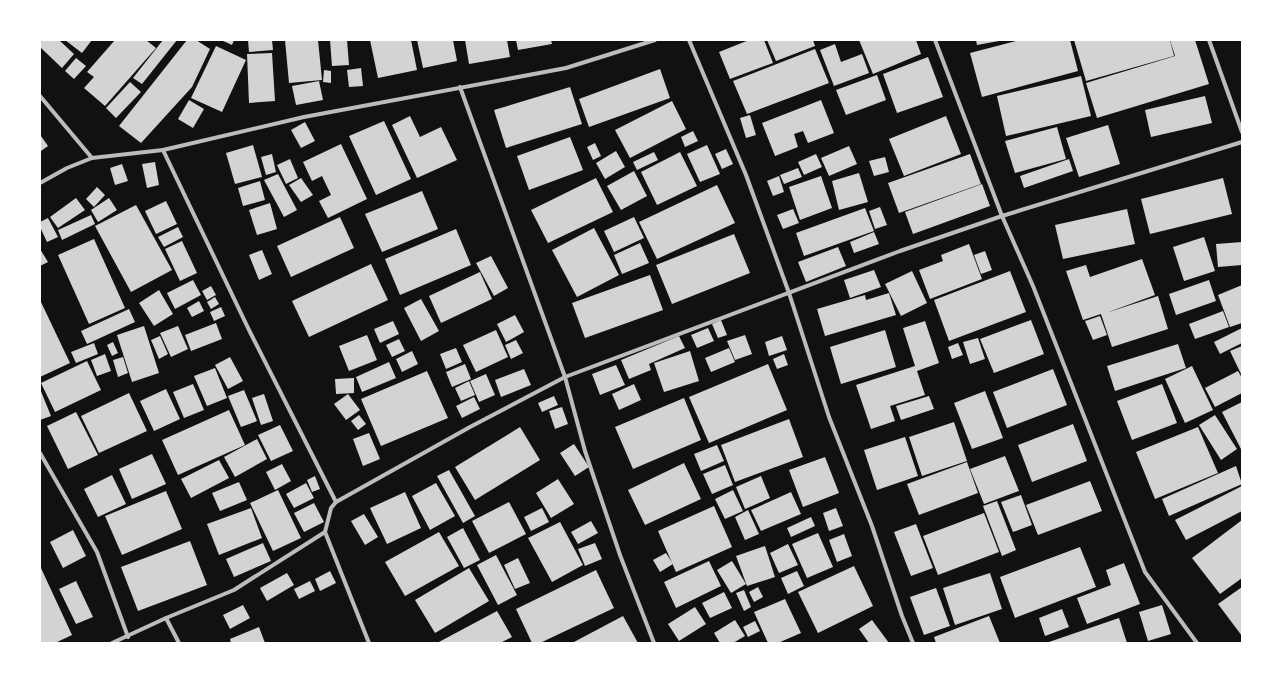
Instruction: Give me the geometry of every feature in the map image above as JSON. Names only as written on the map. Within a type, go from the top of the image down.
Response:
[{"type":"street","points":[[40,184],[67,168],[92,158],[163,150],[304,117],[566,68],[655,40]]},
{"type":"street","points":[[689,40],[746,175],[789,292],[829,417],[872,526],[902,616],[913,643]]},
{"type":"street","points":[[936,40],[1002,216],[1033,286],[1146,572],[1197,643]]},
{"type":"street","points":[[1209,40],[1242,132]]},
{"type":"street","points":[[460,87],[564,377],[590,466],[620,555],[654,643]]},
{"type":"street","points":[[40,96],[92,158]]},
{"type":"street","points":[[369,643],[325,532],[331,508],[336,502],[470,426],[564,377],[789,292],[1002,216],[1242,142]]},
{"type":"street","points":[[163,150],[249,330],[336,502]]},
{"type":"street","points":[[40,453],[97,552],[128,637]]},
{"type":"street","points":[[112,643],[128,637],[166,618],[234,590],[325,532]]},
{"type":"street","points":[[166,618],[179,643]]},
{"type":"building","points":[[42,40],[59,40],[74,54],[62,68],[40,47]]},
{"type":"building","points":[[65,40],[92,40],[82,53]]},
{"type":"building","points":[[115,40],[146,40],[156,48],[105,106],[84,88],[94,77],[87,72]]},
{"type":"building","points":[[163,40],[177,40],[142,84],[133,78]]},
{"type":"building","points":[[187,40],[196,40],[210,49],[192,87],[141,143],[119,126]]},
{"type":"building","points":[[221,40],[234,40],[232,45]]},
{"type":"building","points":[[248,40],[272,40],[273,50],[249,52]]},
{"type":"building","points":[[285,40],[318,40],[322,80],[289,83]]},
{"type":"building","points":[[330,40],[347,40],[349,65],[332,66]]},
{"type":"building","points":[[370,40],[411,40],[417,70],[378,78]]},
{"type":"building","points":[[417,40],[453,40],[457,61],[423,68]]},
{"type":"building","points":[[465,40],[507,40],[510,57],[469,64]]},
{"type":"building","points":[[516,40],[551,40],[552,44],[518,50]]},
{"type":"building","points":[[749,40],[764,40],[773,63],[730,79],[719,52]]},
{"type":"building","points":[[767,40],[813,40],[815,46],[776,61]]},
{"type":"building","points":[[859,40],[916,40],[921,54],[873,74]]},
{"type":"building","points":[[976,40],[999,40],[999,41],[977,45]]},
{"type":"building","points":[[1020,40],[1070,40],[1078,71],[982,97],[970,53]]},
{"type":"building","points":[[1074,40],[1170,40],[1174,56],[1086,81]]},
{"type":"building","points":[[1170,40],[1195,40],[1209,84],[1097,118],[1086,83],[1175,56]]},
{"type":"building","points":[[835,44],[841,62],[862,54],[869,73],[834,86],[820,50]]},
{"type":"building","points":[[216,46],[246,60],[222,112],[191,98]]},
{"type":"building","points":[[815,49],[829,83],[747,114],[733,81]]},
{"type":"building","points":[[272,53],[275,101],[249,103],[247,54]]},
{"type":"building","points":[[928,57],[943,97],[897,113],[883,74]]},
{"type":"building","points":[[76,58],[86,66],[74,79],[65,71]]},
{"type":"building","points":[[361,68],[363,86],[349,87],[347,70]]},
{"type":"building","points":[[660,69],[670,98],[589,127],[579,99]]},
{"type":"building","points":[[324,70],[331,71],[331,83],[323,82]]},
{"type":"building","points":[[877,75],[886,100],[846,115],[836,90]]},
{"type":"building","points":[[1081,76],[1091,116],[1006,136],[997,96]]},
{"type":"building","points":[[319,81],[323,100],[296,105],[292,86]]},
{"type":"building","points":[[130,82],[141,92],[116,118],[106,108]]},
{"type":"building","points":[[570,87],[582,124],[506,148],[494,110]]},
{"type":"building","points":[[1205,96],[1212,123],[1151,137],[1145,110]]},
{"type":"building","points":[[189,100],[204,109],[193,128],[178,119]]},
{"type":"building","points":[[821,100],[834,133],[808,143],[803,131],[794,134],[798,147],[775,156],[762,123]]},
{"type":"building","points":[[672,101],[686,129],[630,158],[615,130]]},
{"type":"building","points":[[750,115],[756,135],[746,138],[740,118]]},
{"type":"building","points":[[410,116],[420,137],[441,127],[457,160],[417,178],[392,125]]},
{"type":"building","points":[[946,116],[961,154],[904,176],[889,139]]},
{"type":"building","points":[[384,121],[411,179],[376,195],[349,136]]},
{"type":"building","points":[[305,122],[315,141],[301,148],[291,130]]},
{"type":"building","points":[[1108,125],[1120,164],[1079,177],[1066,138]]},
{"type":"building","points":[[1057,127],[1066,159],[1015,173],[1005,141]]},
{"type":"building","points":[[693,131],[698,141],[685,147],[681,137]]},
{"type":"building","points":[[41,136],[48,146],[41,151],[40,137]]},
{"type":"building","points":[[570,137],[583,170],[529,190],[517,156]]},
{"type":"building","points":[[595,143],[601,156],[593,160],[587,147]]},
{"type":"building","points":[[341,144],[367,199],[328,218],[319,201],[331,195],[322,176],[312,181],[303,162]]},
{"type":"building","points":[[253,145],[262,177],[235,184],[226,153]]},
{"type":"building","points":[[707,145],[720,174],[700,182],[687,154]]},
{"type":"building","points":[[849,146],[857,164],[829,176],[821,158]]},
{"type":"building","points":[[726,149],[733,164],[722,169],[715,154]]},
{"type":"building","points":[[616,151],[625,167],[605,179],[596,163]]},
{"type":"building","points":[[654,152],[658,160],[637,170],[633,162]]},
{"type":"building","points":[[680,152],[697,186],[657,205],[641,172]]},
{"type":"building","points":[[272,154],[276,172],[266,175],[261,157]]},
{"type":"building","points":[[816,154],[822,167],[804,175],[798,162]]},
{"type":"building","points":[[970,154],[981,184],[899,213],[888,183]]},
{"type":"building","points":[[885,157],[889,172],[874,176],[869,161]]},
{"type":"building","points":[[290,159],[298,178],[286,184],[277,165]]},
{"type":"building","points":[[1069,159],[1073,171],[1024,188],[1020,176]]},
{"type":"building","points":[[155,162],[159,185],[147,188],[142,164]]},
{"type":"building","points":[[122,164],[128,181],[115,185],[110,168]]},
{"type":"building","points":[[798,168],[802,177],[784,184],[780,175]]},
{"type":"building","points":[[634,171],[647,196],[621,210],[607,186]]},
{"type":"building","points":[[859,173],[868,202],[839,210],[832,181]]},
{"type":"building","points":[[278,174],[297,210],[284,217],[264,180]]},
{"type":"building","points":[[779,176],[784,192],[773,196],[767,181]]},
{"type":"building","points":[[821,176],[832,208],[800,220],[789,187]]},
{"type":"building","points":[[301,178],[313,195],[301,202],[289,185]]},
{"type":"building","points":[[596,178],[613,212],[548,243],[531,210]]},
{"type":"building","points":[[1223,178],[1232,214],[1150,234],[1141,199]]},
{"type":"building","points":[[260,181],[265,200],[243,206],[238,188]]},
{"type":"building","points":[[982,184],[990,206],[913,234],[905,212]]},
{"type":"building","points":[[717,185],[735,223],[657,259],[639,222]]},
{"type":"building","points":[[97,187],[105,195],[94,207],[86,199]]},
{"type":"building","points":[[422,191],[438,229],[382,252],[365,214]]},
{"type":"building","points":[[76,198],[85,210],[58,228],[50,217]]},
{"type":"building","points":[[109,198],[117,210],[98,222],[91,210]]},
{"type":"building","points":[[166,201],[177,224],[156,234],[145,211]]},
{"type":"building","points":[[270,203],[277,229],[257,235],[249,210]]},
{"type":"building","points":[[136,205],[172,270],[131,292],[95,226]]},
{"type":"building","points":[[880,207],[887,225],[875,229],[869,211]]},
{"type":"building","points":[[865,208],[874,231],[804,256],[796,233]]},
{"type":"building","points":[[793,209],[799,223],[783,229],[777,215]]},
{"type":"building","points":[[1127,209],[1135,244],[1063,259],[1055,225]]},
{"type":"building","points":[[91,215],[95,224],[62,240],[58,230]]},
{"type":"building","points":[[340,217],[354,248],[291,277],[277,246]]},
{"type":"building","points":[[634,217],[644,238],[614,252],[604,231]]},
{"type":"building","points":[[48,218],[58,237],[47,242],[40,227],[40,222]]},
{"type":"building","points":[[178,227],[183,237],[164,247],[158,237]]},
{"type":"building","points":[[594,228],[619,275],[577,297],[552,250]]},
{"type":"building","points":[[456,229],[471,265],[400,295],[385,259]]},
{"type":"building","points":[[874,232],[879,244],[854,253],[850,242]]},
{"type":"building","points":[[734,234],[750,273],[672,304],[656,265]]},
{"type":"building","points":[[1204,237],[1215,271],[1184,281],[1173,247]]},
{"type":"building","points":[[94,239],[125,308],[89,324],[58,255]]},
{"type":"building","points":[[182,241],[197,273],[180,281],[165,249]]},
{"type":"building","points":[[1242,242],[1242,265],[1218,267],[1216,244]]},
{"type":"building","points":[[640,243],[649,263],[622,274],[614,255]]},
{"type":"building","points":[[969,244],[982,279],[930,299],[919,270],[943,261],[941,255]]},
{"type":"building","points":[[838,247],[846,266],[806,282],[798,262]]},
{"type":"building","points":[[40,249],[48,262],[40,266]]},
{"type":"building","points":[[262,250],[272,274],[259,280],[249,255]]},
{"type":"building","points":[[985,251],[992,270],[981,274],[974,255]]},
{"type":"building","points":[[491,256],[508,288],[494,296],[476,263]]},
{"type":"building","points":[[1142,259],[1155,295],[1106,313],[1158,296],[1168,329],[1112,347],[1101,314],[1083,320],[1066,271],[1086,265],[1090,277]]},
{"type":"building","points":[[371,264],[388,300],[309,337],[292,301]]},
{"type":"building","points":[[874,270],[881,287],[850,298],[844,280]]},
{"type":"building","points":[[912,271],[927,303],[901,316],[885,284]]},
{"type":"building","points":[[1010,271],[1026,312],[949,341],[934,300]]},
{"type":"building","points":[[480,272],[492,299],[441,323],[429,296]]},
{"type":"building","points":[[650,275],[663,310],[585,338],[572,303]]},
{"type":"building","points":[[193,280],[201,295],[175,309],[167,293]]},
{"type":"building","points":[[1209,280],[1216,301],[1176,315],[1169,294]]},
{"type":"building","points":[[1242,285],[1242,323],[1230,327],[1218,295]]},
{"type":"building","points":[[211,286],[216,295],[207,300],[202,291]]},
{"type":"building","points":[[159,290],[173,314],[154,326],[139,303]]},
{"type":"building","points":[[889,293],[896,315],[825,336],[817,309],[865,295],[866,300]]},
{"type":"building","points":[[215,297],[219,304],[211,309],[207,302]]},
{"type":"building","points":[[421,299],[439,331],[421,341],[404,308]]},
{"type":"building","points":[[40,300],[70,363],[40,377]]},
{"type":"building","points":[[199,301],[204,311],[192,317],[187,308]]},
{"type":"building","points":[[221,307],[225,316],[214,321],[210,312]]},
{"type":"building","points":[[129,309],[135,322],[87,344],[81,331]]},
{"type":"building","points":[[1223,311],[1229,327],[1195,339],[1189,324]]},
{"type":"building","points":[[515,315],[524,332],[506,342],[497,324]]},
{"type":"building","points":[[1100,316],[1107,335],[1093,340],[1085,321]]},
{"type":"building","points":[[721,320],[727,335],[718,338],[712,324]]},
{"type":"building","points":[[1031,320],[1044,354],[994,373],[980,339]]},
{"type":"building","points":[[393,321],[399,334],[380,343],[374,329]]},
{"type":"building","points":[[925,321],[939,363],[917,371],[925,395],[890,406],[895,421],[871,429],[856,385],[915,366],[903,328]]},
{"type":"building","points":[[216,323],[222,339],[191,351],[185,335]]},
{"type":"building","points":[[144,326],[159,373],[132,382],[117,335]]},
{"type":"building","points":[[178,326],[188,349],[171,357],[160,333]]},
{"type":"building","points":[[708,328],[714,341],[697,348],[691,335]]},
{"type":"building","points":[[1242,328],[1242,343],[1220,354],[1214,342]]},
{"type":"building","points":[[496,330],[508,357],[476,372],[463,345]]},
{"type":"building","points":[[885,330],[896,367],[841,384],[830,347]]},
{"type":"building","points":[[367,335],[377,360],[349,371],[339,346]]},
{"type":"building","points":[[745,335],[752,354],[735,360],[727,341]]},
{"type":"building","points":[[160,336],[168,354],[159,359],[151,340]]},
{"type":"building","points":[[679,336],[685,348],[649,364],[651,370],[629,379],[621,360]]},
{"type":"building","points":[[782,336],[787,350],[769,356],[765,342]]},
{"type":"building","points":[[978,338],[985,359],[970,364],[963,342]]},
{"type":"building","points":[[399,339],[405,351],[392,357],[386,345]]},
{"type":"building","points":[[516,340],[523,353],[511,359],[505,345]]},
{"type":"building","points":[[113,342],[118,353],[112,356],[107,345]]},
{"type":"building","points":[[94,343],[98,354],[76,363],[71,352]]},
{"type":"building","points":[[958,343],[963,355],[952,359],[948,347]]},
{"type":"building","points":[[1178,344],[1186,368],[1115,391],[1107,366]]},
{"type":"building","points":[[1242,346],[1242,376],[1230,351]]},
{"type":"building","points":[[456,348],[462,362],[446,369],[440,354]]},
{"type":"building","points":[[729,348],[735,362],[711,372],[705,358]]},
{"type":"building","points":[[412,351],[418,364],[402,372],[396,359]]},
{"type":"building","points":[[690,351],[699,381],[664,392],[654,363]]},
{"type":"building","points":[[105,354],[111,371],[97,376],[91,360]]},
{"type":"building","points":[[784,354],[788,365],[777,369],[773,359]]},
{"type":"building","points":[[123,357],[128,373],[118,377],[113,360]]},
{"type":"building","points":[[230,357],[243,381],[228,389],[215,365]]},
{"type":"building","points":[[87,361],[101,390],[55,412],[41,383]]},
{"type":"building","points":[[389,362],[396,378],[362,392],[356,377]]},
{"type":"building","points":[[465,364],[471,379],[452,387],[446,372]]},
{"type":"building","points":[[768,364],[787,410],[709,443],[689,397]]},
{"type":"building","points":[[616,365],[625,385],[600,395],[592,374]]},
{"type":"building","points":[[1192,366],[1213,410],[1185,423],[1165,379]]},
{"type":"building","points":[[215,368],[227,398],[207,406],[194,376]]},
{"type":"building","points":[[524,369],[531,385],[501,397],[495,380]]},
{"type":"building","points":[[1053,369],[1067,405],[1007,428],[993,392]]},
{"type":"building","points":[[427,371],[448,418],[381,446],[361,399]]},
{"type":"building","points":[[1238,371],[1242,378],[1242,393],[1215,407],[1205,388]]},
{"type":"building","points":[[486,374],[495,395],[479,402],[470,381]]},
{"type":"building","points":[[354,378],[354,393],[336,394],[335,379]]},
{"type":"building","points":[[469,381],[475,395],[461,401],[455,388]]},
{"type":"building","points":[[193,384],[204,410],[184,418],[173,392]]},
{"type":"building","points":[[634,384],[641,400],[619,410],[612,394]]},
{"type":"building","points":[[1162,384],[1177,423],[1132,440],[1117,401]]},
{"type":"building","points":[[40,389],[51,416],[40,420]]},
{"type":"building","points":[[166,389],[180,419],[154,431],[140,401]]},
{"type":"building","points":[[244,390],[257,421],[241,427],[228,396]]},
{"type":"building","points":[[985,391],[1003,438],[972,449],[954,403]]},
{"type":"building","points":[[129,393],[147,431],[99,453],[81,416]]},
{"type":"building","points":[[264,394],[273,421],[261,425],[252,398]]},
{"type":"building","points":[[348,394],[360,410],[346,420],[334,404]]},
{"type":"building","points":[[554,396],[558,405],[542,412],[538,403]]},
{"type":"building","points":[[929,396],[934,409],[901,420],[896,406]]},
{"type":"building","points":[[474,397],[480,409],[462,418],[456,406]]},
{"type":"building","points":[[684,398],[701,440],[633,469],[615,427]]},
{"type":"building","points":[[1242,402],[1242,451],[1222,412]]},
{"type":"building","points":[[562,407],[568,424],[555,429],[549,411]]},
{"type":"building","points":[[229,410],[245,445],[178,475],[162,440]]},
{"type":"building","points":[[76,412],[98,455],[68,469],[47,426]]},
{"type":"building","points":[[359,415],[366,424],[358,430],[351,421]]},
{"type":"building","points":[[1215,415],[1237,449],[1221,460],[1199,425]]},
{"type":"building","points":[[789,419],[803,457],[735,482],[721,445]]},
{"type":"building","points":[[954,422],[967,461],[922,476],[909,437]]},
{"type":"building","points":[[1073,424],[1087,461],[1032,482],[1018,445]]},
{"type":"building","points":[[280,425],[293,451],[271,461],[258,435]]},
{"type":"building","points":[[520,427],[540,460],[475,500],[455,467]]},
{"type":"building","points":[[1198,427],[1218,473],[1155,499],[1136,452]]},
{"type":"building","points":[[369,433],[380,459],[363,466],[353,439]]},
{"type":"building","points":[[905,437],[918,476],[877,490],[864,450]]},
{"type":"building","points":[[257,439],[267,459],[235,477],[224,457]]},
{"type":"building","points":[[574,444],[589,467],[575,476],[560,453]]},
{"type":"building","points":[[717,445],[724,461],[701,471],[694,454]]},
{"type":"building","points":[[152,454],[166,484],[132,499],[119,469]]},
{"type":"building","points":[[1005,456],[1019,491],[984,504],[970,469]]},
{"type":"building","points":[[825,457],[839,493],[803,507],[789,470]]},
{"type":"building","points":[[219,460],[229,478],[191,498],[181,479]]},
{"type":"building","points":[[967,462],[978,493],[919,515],[907,484]]},
{"type":"building","points":[[684,463],[701,499],[645,525],[628,490]]},
{"type":"building","points":[[282,464],[291,481],[275,490],[266,472]]},
{"type":"building","points":[[725,465],[733,485],[712,494],[703,474]]},
{"type":"building","points":[[1236,466],[1242,484],[1169,516],[1162,499]]},
{"type":"building","points":[[449,470],[475,516],[463,523],[437,476]]},
{"type":"building","points":[[112,475],[126,504],[98,517],[84,489]]},
{"type":"building","points":[[315,476],[320,489],[312,492],[307,480]]},
{"type":"building","points":[[761,476],[770,498],[745,509],[736,487]]},
{"type":"building","points":[[558,479],[574,504],[551,518],[536,493]]},
{"type":"building","points":[[1090,481],[1102,511],[1038,535],[1026,505]]},
{"type":"building","points":[[239,482],[247,500],[220,511],[212,493]]},
{"type":"building","points":[[306,483],[314,498],[294,508],[286,494]]},
{"type":"building","points":[[436,483],[455,516],[430,530],[412,496]]},
{"type":"building","points":[[1242,486],[1242,511],[1186,540],[1175,520]]},
{"type":"building","points":[[278,490],[301,538],[273,551],[250,503]]},
{"type":"building","points":[[733,490],[743,511],[725,519],[715,499]]},
{"type":"building","points":[[166,491],[182,529],[122,555],[105,516]]},
{"type":"building","points":[[405,492],[421,528],[387,544],[370,508]]},
{"type":"building","points":[[791,492],[801,514],[761,531],[751,510]]},
{"type":"building","points":[[1021,495],[1032,525],[1013,532],[1001,502]]},
{"type":"building","points":[[997,501],[1016,550],[1002,556],[983,506]]},
{"type":"building","points":[[509,502],[526,534],[489,553],[472,521]]},
{"type":"building","points":[[314,503],[324,522],[304,532],[294,513]]},
{"type":"building","points":[[714,506],[732,547],[676,572],[658,531]]},
{"type":"building","points":[[251,508],[262,538],[219,555],[207,524]]},
{"type":"building","points":[[542,508],[549,522],[531,531],[524,517]]},
{"type":"building","points":[[836,508],[843,526],[829,531],[823,513]]},
{"type":"building","points":[[748,510],[759,534],[745,540],[735,517]]},
{"type":"building","points":[[984,513],[999,552],[938,575],[923,536]]},
{"type":"building","points":[[364,514],[378,537],[365,545],[351,521]]},
{"type":"building","points":[[811,517],[815,526],[791,537],[787,528]]},
{"type":"building","points":[[1242,520],[1242,578],[1220,594],[1192,558]]},
{"type":"building","points":[[591,521],[598,533],[578,544],[571,532]]},
{"type":"building","points":[[560,522],[583,565],[552,582],[528,538]]},
{"type":"building","points":[[916,524],[933,568],[911,576],[894,532]]},
{"type":"building","points":[[463,528],[480,560],[464,568],[447,537]]},
{"type":"building","points":[[73,530],[86,556],[63,568],[50,542]]},
{"type":"building","points":[[439,532],[459,566],[405,596],[385,562]]},
{"type":"building","points":[[818,533],[833,567],[807,578],[792,544]]},
{"type":"building","points":[[844,534],[852,556],[837,562],[829,540]]},
{"type":"building","points":[[190,541],[207,585],[138,611],[121,567]]},
{"type":"building","points":[[263,543],[271,561],[234,577],[226,559]]},
{"type":"building","points":[[595,543],[602,559],[585,566],[578,549]]},
{"type":"building","points":[[788,544],[798,565],[779,573],[770,553]]},
{"type":"building","points":[[765,546],[775,577],[747,586],[736,556]]},
{"type":"building","points":[[1080,547],[1096,587],[1015,618],[1000,577]]},
{"type":"building","points":[[666,553],[673,564],[660,572],[653,560]]},
{"type":"building","points":[[496,555],[517,595],[498,605],[477,565]]},
{"type":"building","points":[[518,558],[530,583],[515,589],[504,565]]},
{"type":"building","points":[[709,561],[721,586],[676,608],[664,582]]},
{"type":"building","points":[[732,561],[746,584],[731,593],[717,570]]},
{"type":"building","points":[[1124,563],[1140,604],[1087,624],[1077,598],[1111,585],[1106,570]]},
{"type":"building","points":[[40,566],[72,635],[55,643],[40,643]]},
{"type":"building","points":[[854,566],[873,606],[818,633],[798,592]]},
{"type":"building","points":[[469,568],[489,601],[435,633],[415,600]]},
{"type":"building","points":[[596,570],[614,608],[540,643],[532,643],[516,609]]},
{"type":"building","points":[[330,571],[336,583],[320,591],[315,579]]},
{"type":"building","points":[[797,571],[804,586],[788,594],[781,578]]},
{"type":"building","points":[[287,573],[294,585],[267,601],[260,588]]},
{"type":"building","points":[[990,573],[1002,609],[955,625],[943,588]]},
{"type":"building","points":[[76,581],[93,617],[76,624],[59,589]]},
{"type":"building","points":[[310,581],[315,591],[299,599],[294,589]]},
{"type":"building","points":[[758,587],[763,597],[754,602],[749,592]]},
{"type":"building","points":[[1242,587],[1242,636],[1218,604]]},
{"type":"building","points":[[936,588],[950,626],[924,635],[910,597]]},
{"type":"building","points":[[744,590],[751,607],[744,611],[736,593]]},
{"type":"building","points":[[724,592],[732,608],[710,618],[702,603]]},
{"type":"building","points":[[785,599],[801,633],[778,643],[768,643],[754,612]]},
{"type":"building","points":[[243,605],[250,618],[230,629],[223,615]]},
{"type":"building","points":[[1162,605],[1171,634],[1148,641],[1139,612]]},
{"type":"building","points":[[695,607],[706,624],[679,641],[668,624]]},
{"type":"building","points":[[1062,609],[1069,627],[1045,636],[1039,618]]},
{"type":"building","points":[[497,611],[512,637],[500,643],[437,643]]},
{"type":"building","points":[[623,616],[638,643],[572,643]]},
{"type":"building","points":[[989,616],[1000,643],[936,643],[934,637]]},
{"type":"building","points":[[1119,618],[1127,643],[1046,643]]},
{"type":"building","points":[[735,620],[745,636],[733,643],[720,643],[714,633]]},
{"type":"building","points":[[872,620],[889,643],[869,643],[859,629]]},
{"type":"building","points":[[755,621],[760,631],[748,637],[743,627]]},
{"type":"building","points":[[259,627],[265,643],[231,643],[230,639]]}]
